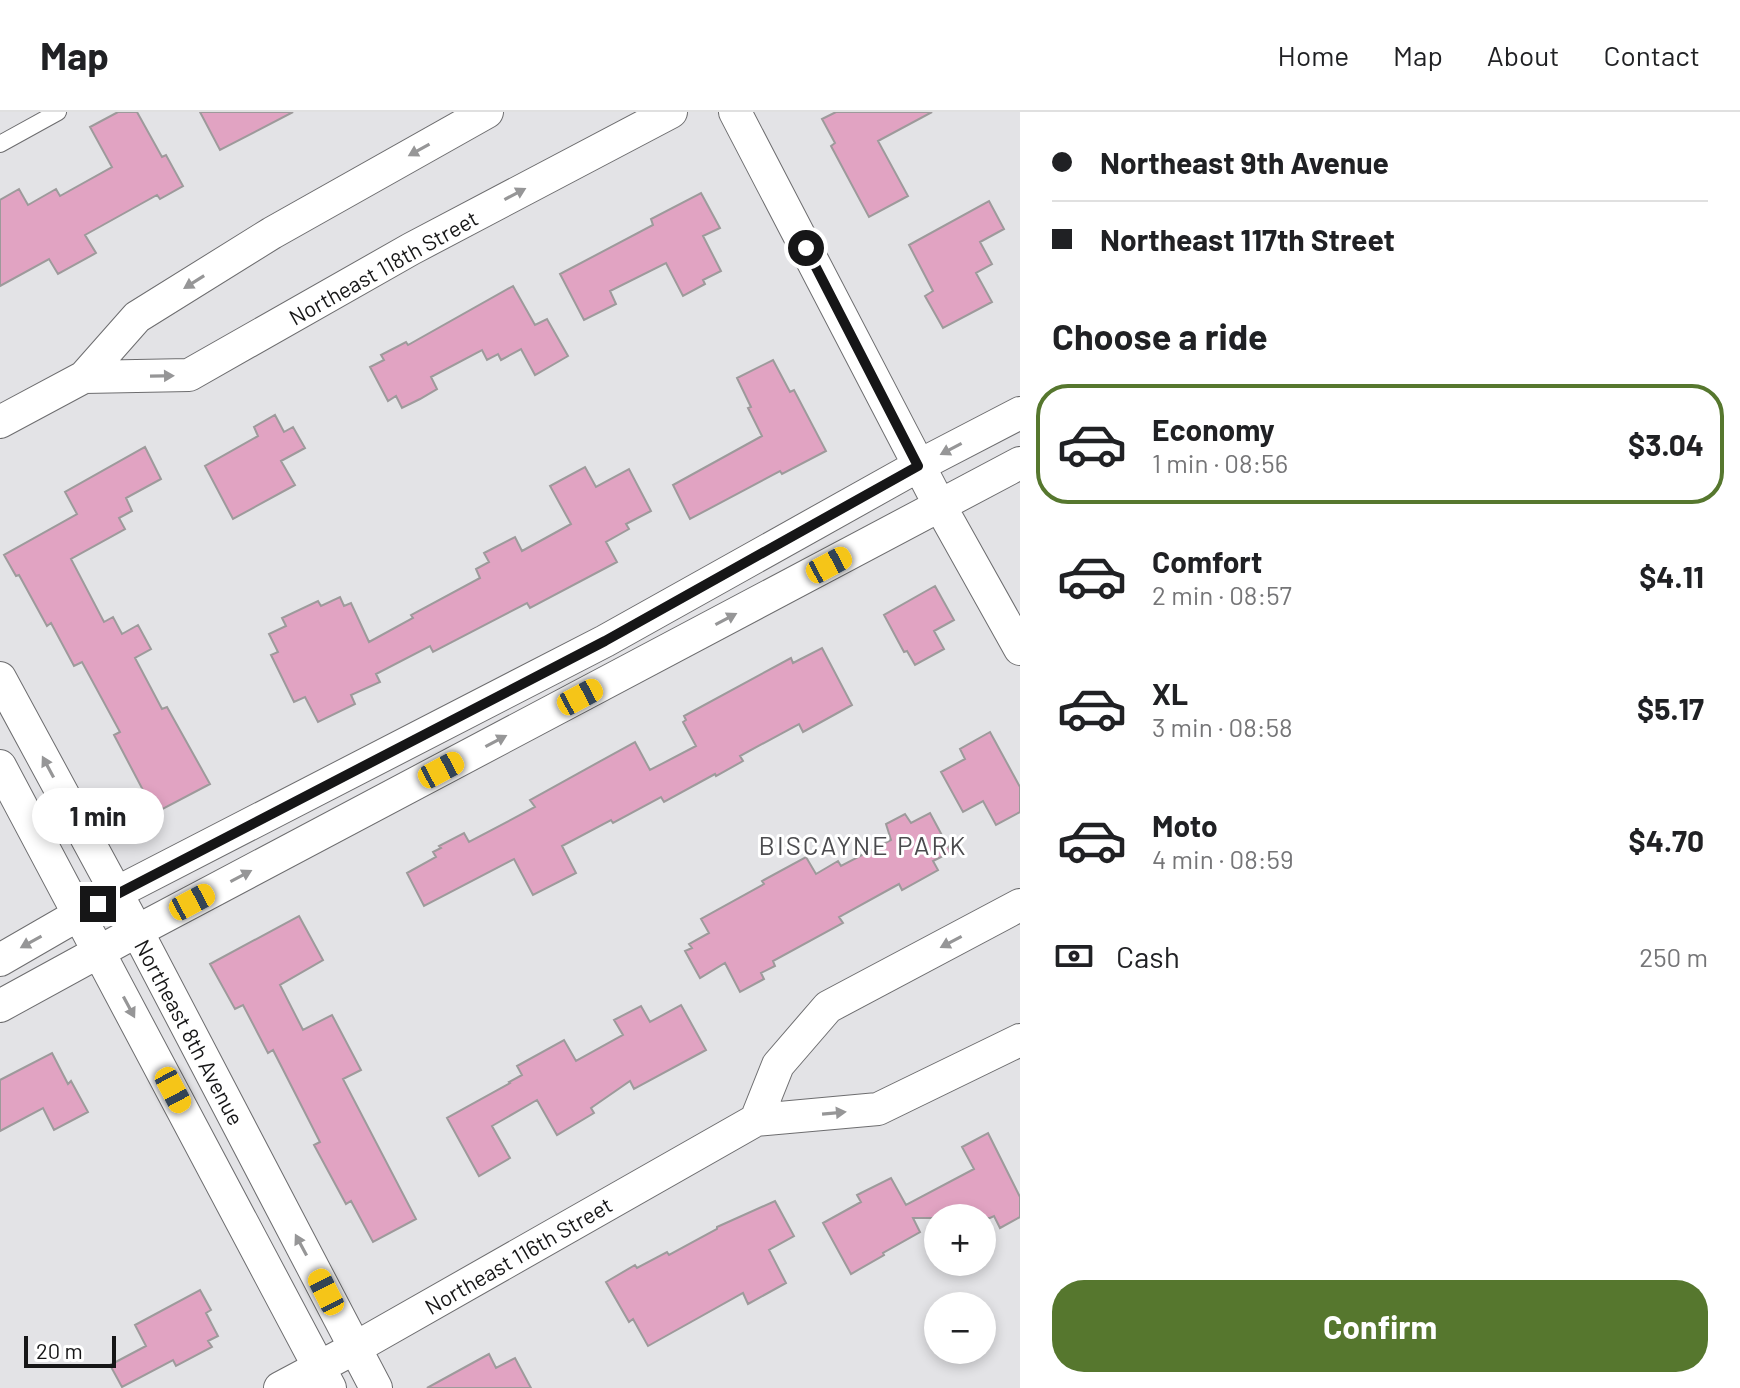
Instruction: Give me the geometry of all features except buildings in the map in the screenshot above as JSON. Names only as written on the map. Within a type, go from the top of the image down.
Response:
[{"type":"street","name":"Northeast 118th Street","points":[[0,422],[84,377],[137,317],[272,233],[487,112]]},
{"type":"street","name":"Northeast 118th Street","points":[[84,377],[189,375],[411,249],[671,112]]},
{"type":"street","points":[[735,112],[918,466],[1020,649]]},
{"type":"street","points":[[0,960],[116,893],[605,641],[918,466],[1020,413]]},
{"type":"street","points":[[0,1006],[1020,463]]},
{"type":"street","name":"Northeast 8th Avenue","points":[[0,678],[137,931],[376,1388]]},
{"type":"street","name":"Northeast 8th Avenue","points":[[0,766],[325,1377]]},
{"type":"street","points":[[756,1120],[778,1065],[828,1007],[1020,905]]},
{"type":"street","name":"Northeast 116th Street","points":[[280,1388],[325,1377],[355,1348],[756,1120],[878,1109],[1020,1040]]},
{"type":"lane","points":[[0,144],[58,112]]},
{"type":"district","name":"BISCAYNE PARK","points":[[863,844]]},
{"type":"route","points":[[98,904],[605,641],[918,466],[806,248]]}]
